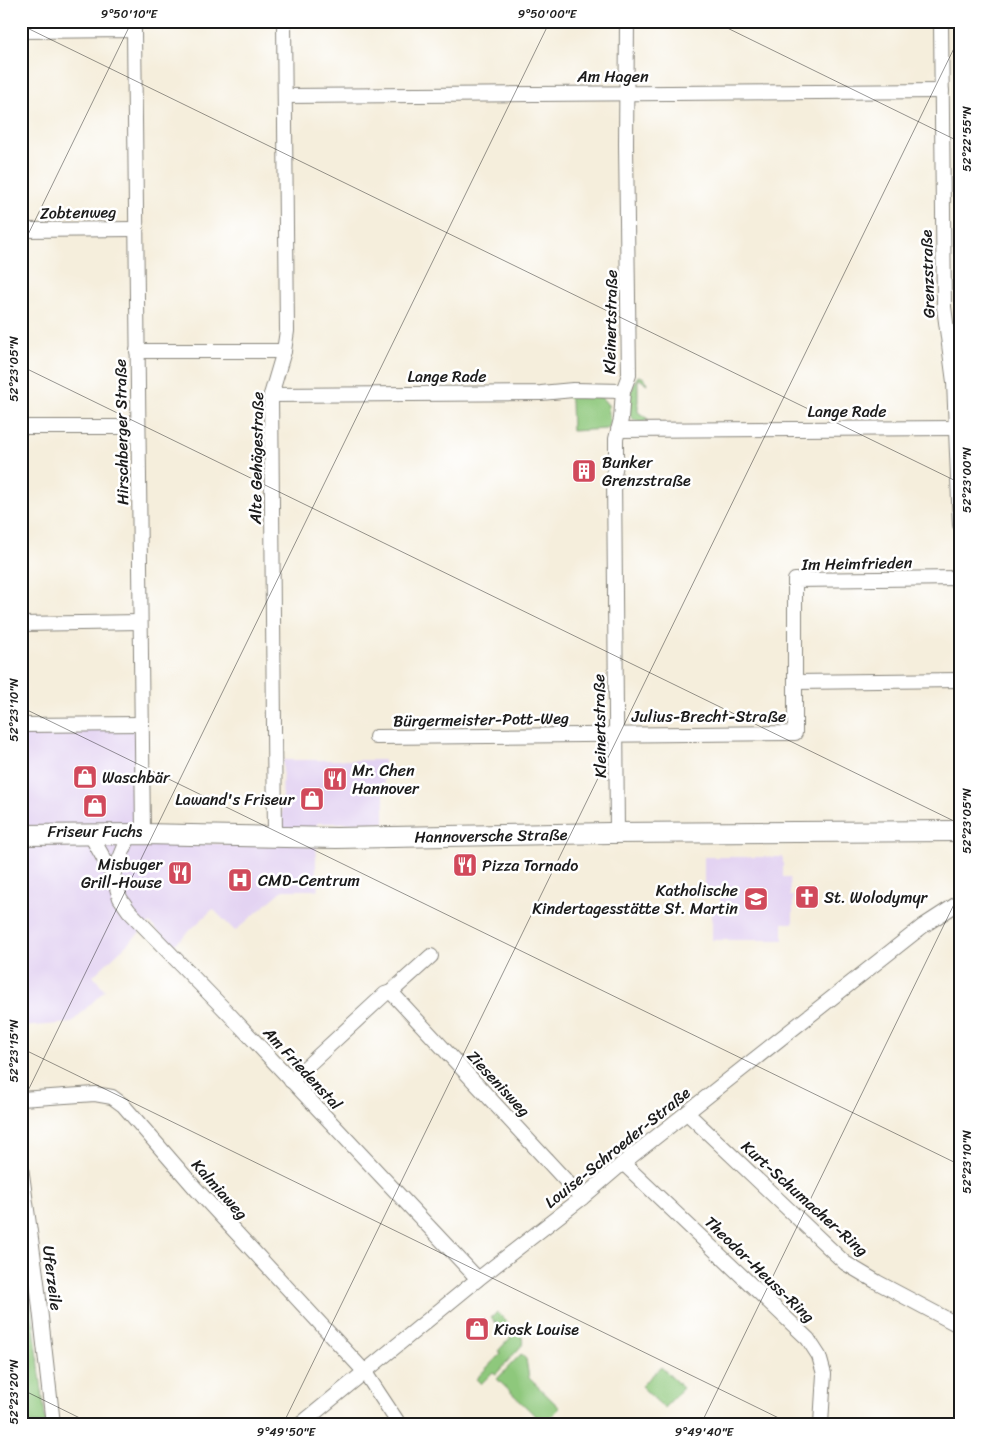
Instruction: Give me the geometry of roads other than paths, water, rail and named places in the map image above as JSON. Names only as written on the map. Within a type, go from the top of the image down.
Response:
[{"type":"main road","name":"Hannoversche Straße","points":[[21,835],[136,834],[377,838],[617,833],[960,831]]},
{"type":"street","name":"Alte Gehägestraße","points":[[275,837],[271,395],[284,351],[287,331],[284,21]]},
{"type":"street","name":"Kleinertstraße","points":[[617,833],[614,480],[616,439],[621,419],[623,391],[629,374],[626,21]]},
{"type":"street","name":"Grenzstraße","points":[[941,21],[944,307],[954,382],[960,525]]},
{"type":"street","name":"Hirschberger Straße","points":[[21,31],[134,30],[142,724],[136,834]]},
{"type":"street","name":"Am Hagen","points":[[285,96],[942,91]]},
{"type":"street","name":"Zobtenweg","points":[[21,230],[136,229]]},
{"type":"street","points":[[138,351],[284,351]]},
{"type":"street","name":"Lange Rade","points":[[271,395],[541,393],[573,390],[623,391]]},
{"type":"street","points":[[21,427],[138,426]]},
{"type":"street","name":"Lange Rade","points":[[618,430],[956,428]]},
{"type":"street","name":"Im Heimfrieden","points":[[795,682],[795,580],[960,578]]},
{"type":"street","points":[[21,624],[140,622]]},
{"type":"street","points":[[795,682],[960,680]]},
{"type":"street","name":"Julius-Brecht-Straße","points":[[616,734],[796,733],[795,682]]},
{"type":"street","points":[[21,725],[142,724]]},
{"type":"street","name":"Bürgermeister-Pott-Weg","points":[[376,738],[616,734]]},
{"type":"street","name":"Am Friedenstal","points":[[90,834],[113,875],[120,898],[129,911],[478,1279]]},
{"type":"street","points":[[113,875],[136,834]]},
{"type":"street","name":"Louise-Schroeder-Straße","points":[[301,1424],[364,1371],[582,1198],[623,1163],[923,926],[960,902]]},
{"type":"street","points":[[290,1081],[384,994],[391,992],[431,956]]},
{"type":"street","name":"Ziesenisweg","points":[[391,992],[582,1198]]},
{"type":"street","name":"Kalmiaweg","points":[[21,1100],[96,1094],[112,1097],[123,1105],[196,1189],[364,1371]]},
{"type":"street","name":"Kurt-Schumacher-Ring","points":[[687,1113],[845,1262],[869,1278],[960,1326]]},
{"type":"street","name":"Theodor-Heuss-Ring","points":[[623,1163],[808,1339],[819,1356],[824,1374],[821,1424]]},
{"type":"street","name":"Uferzeile","points":[[21,1167],[37,1282],[53,1424]]},
{"type":"street","points":[[364,1371],[398,1424]]},
{"type":"place","name":"Bunker Grenzstraße","points":[[584,471]]},
{"type":"place","name":"Waschbär","points":[[85,777]]},
{"type":"place","name":"Mr. Chen Hannover","points":[[335,779]]},
{"type":"place","name":"Lawand's Friseur","points":[[312,799]]},
{"type":"place","name":"Friseur Fuchs","points":[[95,806]]},
{"type":"place","name":"Pizza Tornado","points":[[465,865]]},
{"type":"place","name":"Misbuger Grill-House","points":[[180,873]]},
{"type":"place","name":"CMD-Centrum","points":[[240,880]]},
{"type":"place","name":"St. Wolodymyr","points":[[807,897]]},
{"type":"place","name":"Katholische Kindertagesstätte St. Martin","points":[[756,899]]},
{"type":"place","name":"Kiosk Louise","points":[[477,1329]]}]
